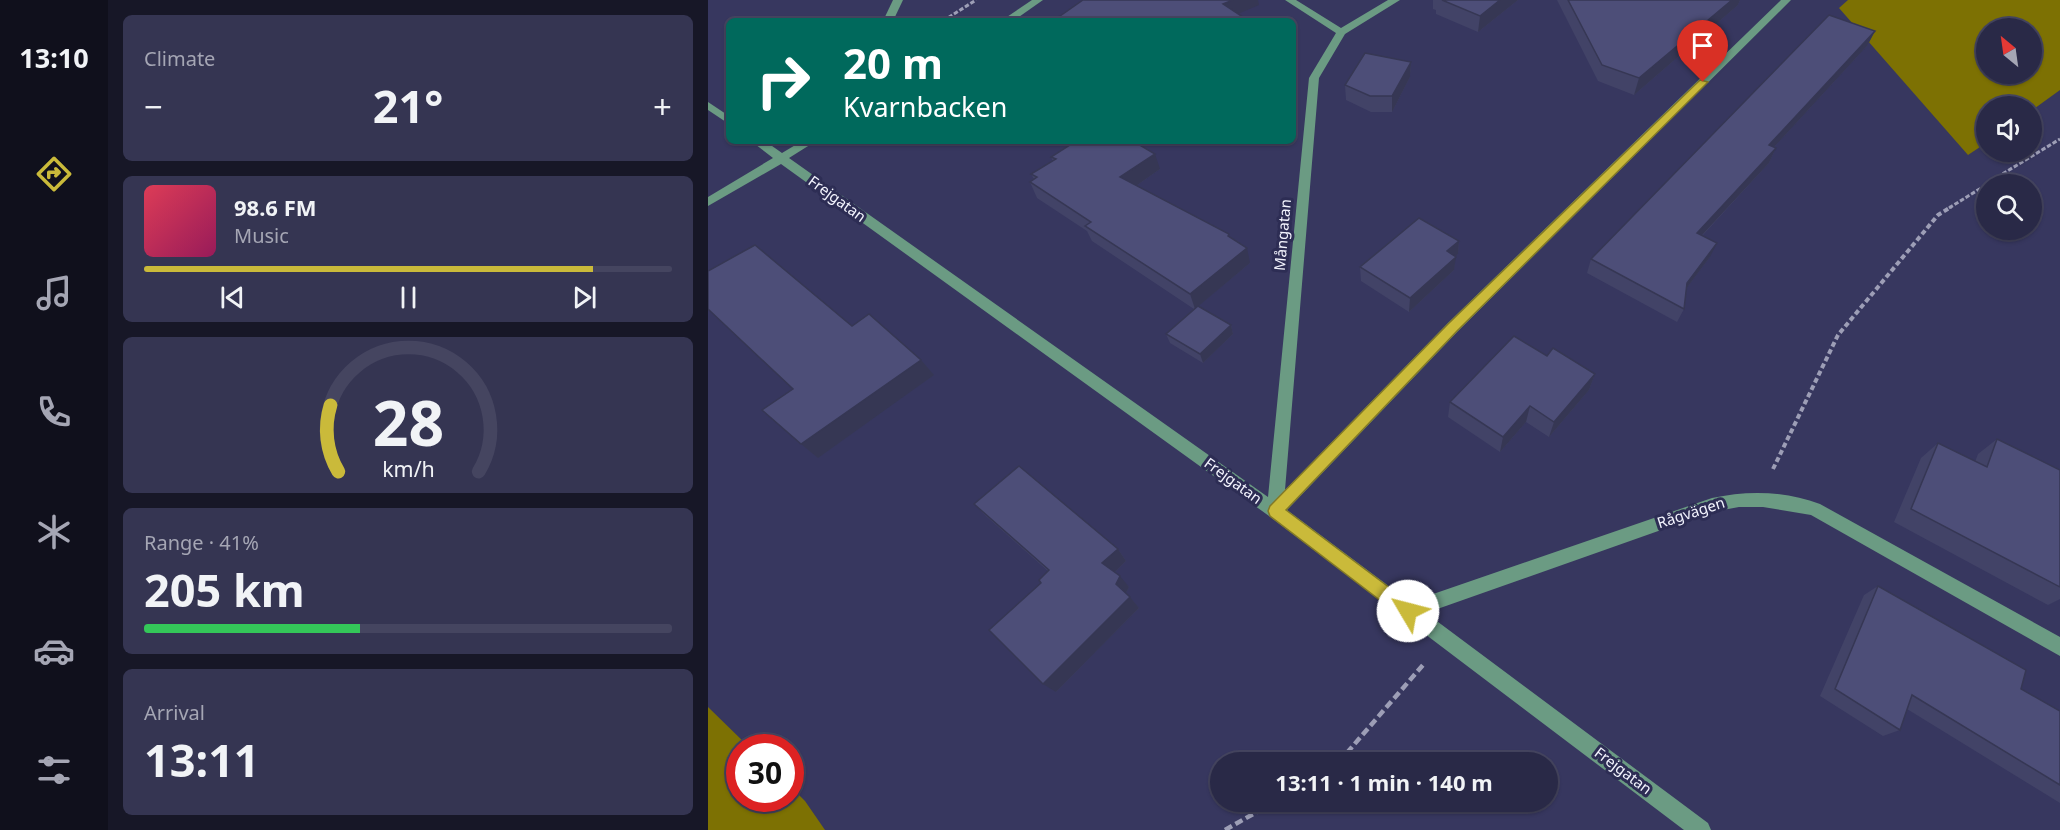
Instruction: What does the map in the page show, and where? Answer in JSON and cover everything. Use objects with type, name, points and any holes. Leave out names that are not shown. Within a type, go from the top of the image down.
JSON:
[{"type":"street","points":[[889,18],[898,0]]},
{"type":"street","points":[[1011,18],[1038,0]]},
{"type":"street","points":[[1290,0],[1341,32]]},
{"type":"street","name":"Mångatan","points":[[1275,511],[1314,78],[1341,32],[1395,0]]},
{"type":"street","points":[[1275,511],[1453,327],[1786,0]]},
{"type":"street","points":[[708,105],[726,118]]},
{"type":"street","name":"Frejgatan","points":[[761,144],[1275,511],[1701,830]]},
{"type":"street","points":[[708,201],[805,144]]},
{"type":"street","name":"Rågvägen","points":[[1408,611],[1712,505],[1740,498],[1778,500],[1814,509],[2060,647]]},
{"type":"path","points":[[949,18],[976,0]]},
{"type":"path","points":[[2004,174],[2060,139]]},
{"type":"path","points":[[1758,499],[1838,335],[1938,215],[1976,191]]},
{"type":"path","points":[[1349,752],[1446,638]]},
{"type":"path","points":[[1225,830],[1257,812]]},
{"type":"shaded area","points":[[1848,0],[2060,0],[2060,90],[2042,103],[2042,96],[1976,96],[1976,150],[1968,155],[1839,8]]},
{"type":"shaded area","points":[[708,707],[736,734],[726,734],[726,812],[804,812],[804,800],[825,830],[708,830]]},
{"type":"building","points":[[1083,0],[1233,0],[1223,4],[1244,18],[1057,18]]},
{"type":"building","points":[[1442,0],[1500,0],[1480,16]]},
{"type":"building","points":[[1568,0],[1732,0],[1639,78],[1602,65]]},
{"type":"building","points":[[1829,15],[1875,31],[1769,145],[1776,148],[1697,233],[1717,243],[1687,283],[1684,309],[1591,259]]},
{"type":"building","points":[[1365,53],[1411,62],[1392,96],[1370,96],[1345,85]]},
{"type":"building","points":[[1071,144],[1138,144],[1155,154],[1120,177],[1229,234],[1228,236],[1247,248],[1190,294],[1085,226],[1091,222],[1030,182],[1037,177],[1031,174],[1056,159],[1051,157]]},
{"type":"building","points":[[1419,218],[1459,241],[1447,251],[1456,257],[1410,298],[1360,267]]},
{"type":"building","points":[[755,245],[852,326],[869,314],[921,360],[801,444],[762,410],[793,389],[708,309],[708,271]]},
{"type":"building","points":[[1198,306],[1231,325],[1200,354],[1166,334]]},
{"type":"building","points":[[1514,336],[1547,356],[1553,348],[1595,374],[1554,422],[1530,406],[1503,437],[1450,402]]},
{"type":"building","points":[[1997,439],[2060,470],[2060,587],[1911,509],[1938,443],[1987,467]]},
{"type":"building","points":[[1019,466],[1118,549],[1102,563],[1120,576],[1116,584],[1130,597],[1043,684],[989,630],[1041,583],[1039,580],[1049,570],[974,504]]},
{"type":"building","points":[[1878,586],[2026,670],[2021,689],[2060,711],[2060,785],[1912,695],[1900,730],[1835,689]]},
{"type":"route","points":[[1408,611],[1275,511],[1453,327],[1703,82]]}]
